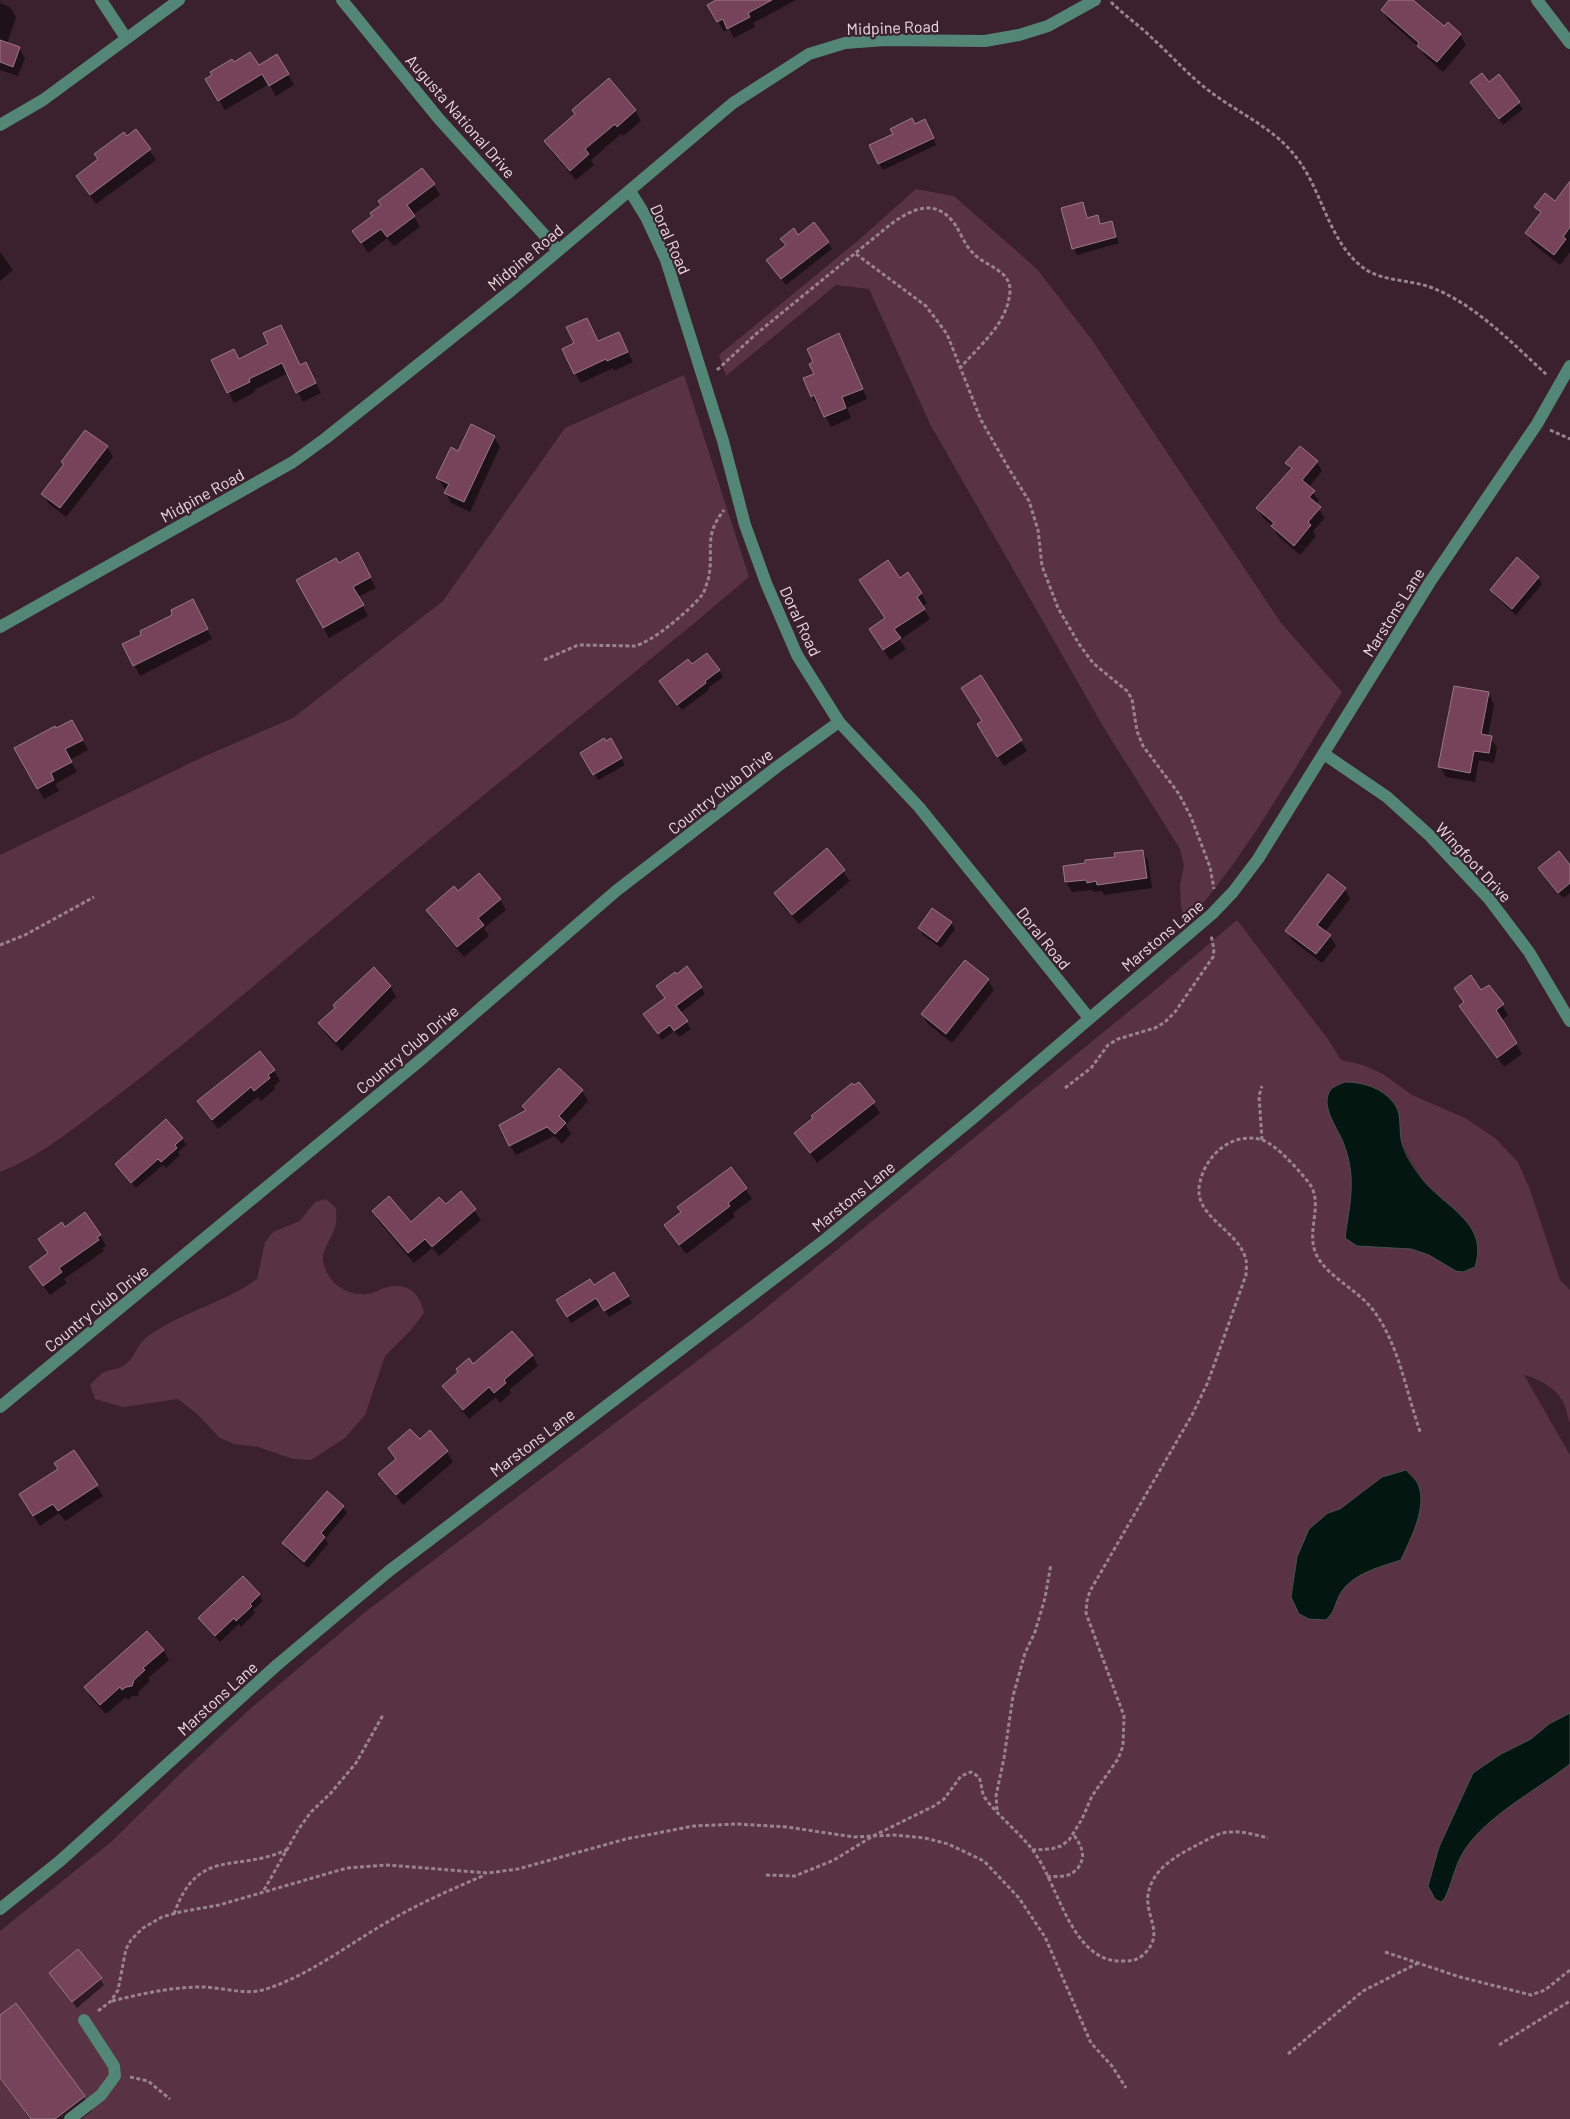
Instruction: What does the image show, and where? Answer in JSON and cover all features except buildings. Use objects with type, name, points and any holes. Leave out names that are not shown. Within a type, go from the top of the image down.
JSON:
[{"type":"street","points":[[101,0],[126,38]]},
{"type":"street","points":[[0,125],[43,100],[179,0]]},
{"type":"street","name":"Augusta National Drive","points":[[342,0],[439,119],[558,250]]},
{"type":"street","name":"Midpine Road","points":[[0,627],[293,462],[445,344],[630,191],[667,156],[733,103],[809,54],[845,43],[885,40],[985,42],[1019,35],[1048,26],[1096,0]]},
{"type":"street","points":[[1537,0],[1570,43]]},
{"type":"street","name":"Doral Road","points":[[630,191],[646,217],[666,260],[704,380],[745,525],[766,583],[797,656],[839,722],[919,807],[1089,1018]]},
{"type":"street","name":"Marstons Lane","points":[[0,1909],[60,1862],[278,1665],[389,1571],[826,1239],[973,1118],[1212,914],[1233,892],[1258,859],[1430,582],[1537,424],[1570,366]]},
{"type":"street","name":"Country Club Drive","points":[[0,1407],[423,1058],[616,891],[778,766],[839,722]]},
{"type":"street","name":"Wingfoot Drive","points":[[1324,754],[1387,797],[1429,835],[1489,899],[1529,952],[1570,1021]]},
{"type":"street","points":[[70,2119],[101,2095],[115,2076],[114,2066],[84,2020]]},
{"type":"path","points":[[1109,0],[1212,93],[1268,130],[1287,146],[1297,157],[1321,197],[1338,240],[1362,267],[1384,276],[1429,287],[1468,308],[1495,327],[1558,386]]},
{"type":"path","points":[[704,380],[819,282],[906,213],[926,207],[937,210],[946,216],[954,224],[971,252],[1007,278],[1010,294],[1003,318],[961,367]]},
{"type":"path","points":[[856,254],[926,306],[947,334],[981,420],[1029,501],[1038,530],[1042,566],[1058,608],[1079,644],[1094,663],[1128,692],[1132,699],[1137,731],[1143,746],[1179,794],[1201,839],[1214,881],[1212,957],[1176,1012],[1155,1028],[1126,1036],[1108,1045],[1091,1068],[1065,1088]]},
{"type":"path","points":[[544,660],[578,645],[634,646],[641,645],[658,635],[702,594],[708,578],[712,530],[716,521],[737,494]]},
{"type":"path","points":[[0,945],[25,935],[94,897]]},
{"type":"path","points":[[1262,1086],[1259,1105],[1262,1140]]},
{"type":"path","points":[[1032,1850],[1051,1849],[1061,1846],[1074,1834],[1092,1796],[1118,1759],[1123,1746],[1124,1716],[1086,1613],[1087,1601],[1090,1590],[1127,1524],[1154,1483],[1192,1415],[1208,1382],[1246,1275],[1247,1261],[1245,1256],[1234,1239],[1205,1210],[1199,1192],[1199,1184],[1207,1164],[1224,1145],[1249,1138],[1262,1140],[1276,1149],[1310,1186],[1315,1206],[1312,1244],[1316,1254],[1326,1269],[1360,1295],[1374,1311],[1391,1338],[1420,1434]]},
{"type":"path","points":[[997,1811],[996,1796],[1004,1758],[1013,1696],[1025,1653],[1035,1632],[1045,1598],[1051,1564]]},
{"type":"path","points":[[264,1891],[310,1812],[330,1794],[356,1762],[383,1715]]},
{"type":"path","points":[[766,1875],[785,1876],[805,1873],[834,1860],[873,1836],[934,1806],[944,1799],[966,1773],[974,1773],[979,1777],[985,1798],[1039,1859],[1076,1931],[1091,1950],[1104,1960],[1132,1961],[1152,1946],[1155,1934],[1148,1902],[1152,1882],[1178,1854],[1224,1833],[1241,1832],[1268,1838]]},
{"type":"path","points":[[84,2020],[111,2001],[118,1990],[126,1949],[131,1940],[143,1928],[162,1917],[219,1905],[347,1868],[375,1865],[488,1873],[518,1869],[626,1840],[694,1826],[787,1826],[854,1837],[894,1835],[925,1838],[948,1844],[984,1861],[1019,1898],[1041,1931],[1091,2043],[1112,2066],[1126,2088]]},
{"type":"path","points":[[1047,1877],[1068,1875],[1074,1872],[1080,1865],[1084,1856],[1082,1847],[1074,1834]]},
{"type":"path","points":[[174,1914],[179,1900],[202,1871],[214,1866],[263,1858],[289,1849]]},
{"type":"path","points":[[111,2001],[176,1988],[204,1987],[238,1991],[264,1990],[284,1982],[338,1952],[415,1906],[488,1873]]},
{"type":"path","points":[[1385,1952],[1509,1991],[1531,1995],[1545,1990],[1570,1970]]},
{"type":"path","points":[[1288,2054],[1363,1992],[1418,1963]]},
{"type":"path","points":[[1499,2045],[1570,2001]]},
{"type":"path","points":[[115,2076],[148,2081],[170,2099]]},
{"type":"shaded area","points":[[916,189],[954,196],[1037,269],[1092,340],[1281,623],[1342,692],[1250,840],[1230,869],[1186,923],[1181,906],[1180,885],[1184,865],[1180,849],[1104,728],[930,424],[869,289],[836,285],[726,376],[719,355],[861,238]]},
{"type":"shaded area","points":[[684,375],[749,577],[164,1059],[57,1141],[29,1158],[0,1172],[0,855],[205,756],[293,718],[443,601],[565,428]]},
{"type":"shaded area","points":[[1237,920],[1330,1042],[1341,1060],[1363,1065],[1383,1074],[1412,1095],[1465,1118],[1495,1138],[1518,1162],[1529,1187],[1560,1280],[1570,1290],[1570,1423],[1564,1404],[1557,1394],[1541,1382],[1524,1375],[1570,1455],[1570,2119],[0,2119],[0,1931],[111,1842],[249,1710],[364,1613],[750,1321],[1155,990]],"holes":[[[1354,1082],[1398,1112],[1401,1140],[1407,1154],[1425,1184],[1454,1209],[1475,1267],[1464,1272]]]},
{"type":"shaded area","points":[[1345,1082],[1359,1083],[1378,1090],[1389,1097],[1396,1106],[1399,1115],[1402,1144],[1411,1163],[1429,1187],[1470,1226],[1476,1238],[1478,1251],[1475,1267],[1463,1272],[1456,1271],[1429,1255],[1411,1249],[1357,1246],[1345,1238],[1351,1190],[1350,1167],[1343,1142],[1329,1113],[1327,1101],[1331,1090]]},
{"type":"shaded area","points":[[326,1199],[336,1208],[336,1224],[323,1256],[325,1268],[332,1281],[344,1290],[359,1294],[370,1294],[381,1289],[397,1286],[409,1289],[418,1298],[424,1313],[410,1331],[385,1356],[365,1415],[345,1438],[311,1460],[293,1459],[258,1447],[234,1444],[220,1438],[197,1414],[178,1399],[123,1407],[95,1399],[90,1385],[101,1374],[126,1364],[147,1337],[173,1321],[244,1288],[257,1279],[265,1242],[273,1232],[300,1221],[315,1202]]},
{"type":"shaded area","points":[[1406,1470],[1418,1484],[1421,1493],[1421,1503],[1417,1523],[1401,1560],[1366,1572],[1350,1582],[1344,1588],[1333,1611],[1326,1620],[1309,1619],[1299,1614],[1291,1597],[1297,1557],[1309,1529],[1328,1513],[1340,1509],[1382,1477]]},
{"type":"shaded area","points":[[1570,1713],[1570,1764],[1485,1826],[1461,1856],[1445,1898],[1441,1902],[1435,1899],[1428,1886],[1439,1847],[1473,1773],[1501,1754],[1531,1739],[1549,1724]]}]
